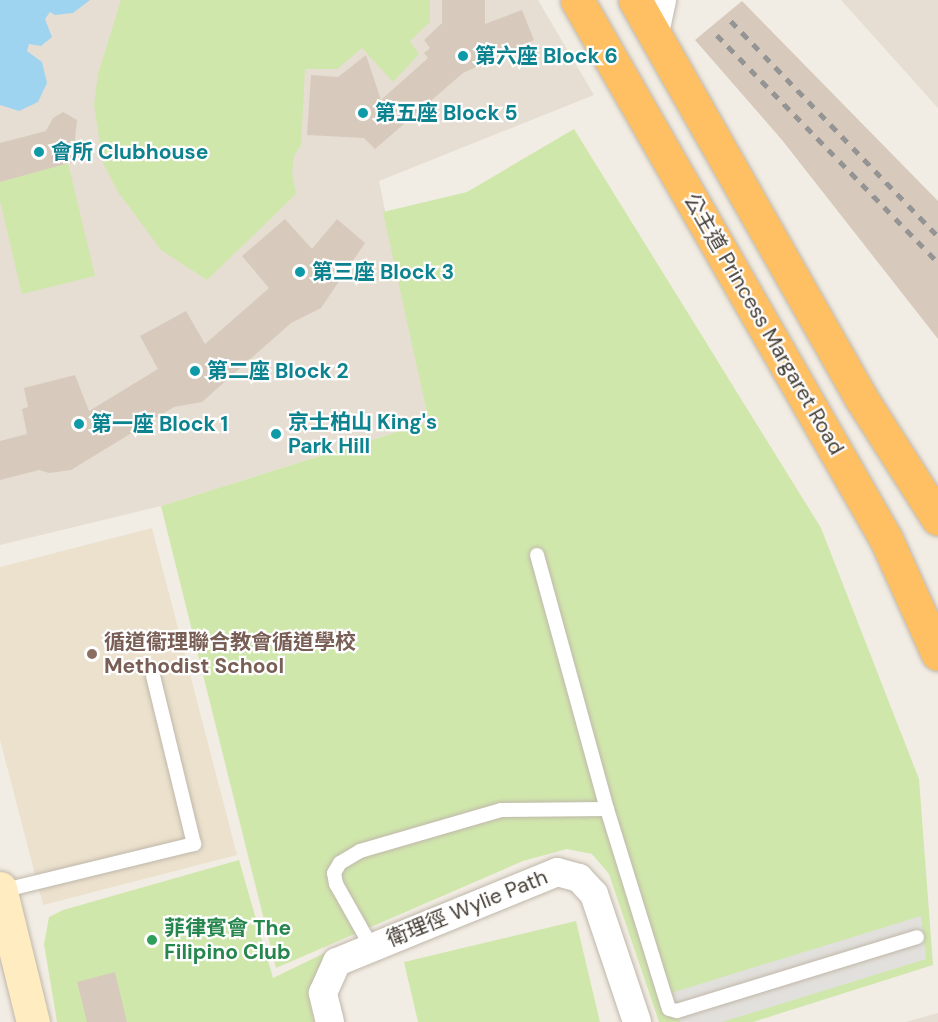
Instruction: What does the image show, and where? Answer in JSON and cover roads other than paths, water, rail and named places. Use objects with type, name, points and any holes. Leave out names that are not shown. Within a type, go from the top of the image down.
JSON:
[{"type":"highway","name":"公主道 Princess Margaret Road","points":[[577,0],[886,539],[938,654]]},
{"type":"highway","points":[[635,0],[861,398],[938,519]]},
{"type":"street","points":[[655,33],[662,0]]},
{"type":"street","name":"衛理徑 Wylie Path","points":[[330,1022],[323,993],[337,962],[544,876],[567,873],[586,882],[594,894],[638,1022]]},
{"type":"street","points":[[0,890],[33,1022]]},
{"type":"lane","points":[[537,555],[607,809],[669,1009],[677,1011],[917,937]]},
{"type":"lane","points":[[0,890],[194,844],[153,675]]},
{"type":"lane","points":[[371,946],[336,884],[334,873],[349,856],[501,810],[607,809]]},
{"type":"water","points":[[0,0],[90,0],[73,13],[55,15],[50,12],[45,19],[52,37],[41,46],[29,44],[27,51],[42,62],[47,83],[38,102],[19,111],[0,105]]},
{"type":"railway","points":[[731,21],[938,236]]},
{"type":"railway","points":[[717,35],[938,262]]},
{"type":"place","name":"第六座 Block 6","points":[[463,56]]},
{"type":"place","name":"第五座 Block 5","points":[[363,113]]},
{"type":"place","name":"會所 Clubhouse","points":[[39,152]]},
{"type":"place","name":"第三座 Block 3","points":[[300,272]]},
{"type":"place","name":"第二座 Block 2","points":[[195,371]]},
{"type":"place","name":"第一座 Block 1","points":[[79,424]]},
{"type":"place","name":"京士柏山 King's Park Hill","points":[[276,434]]},
{"type":"place","name":"循道衞理聯合教會循道學校 Methodist School","points":[[92,654]]},
{"type":"place","name":"菲律賓會 The Filipino Club","points":[[152,940]]}]
